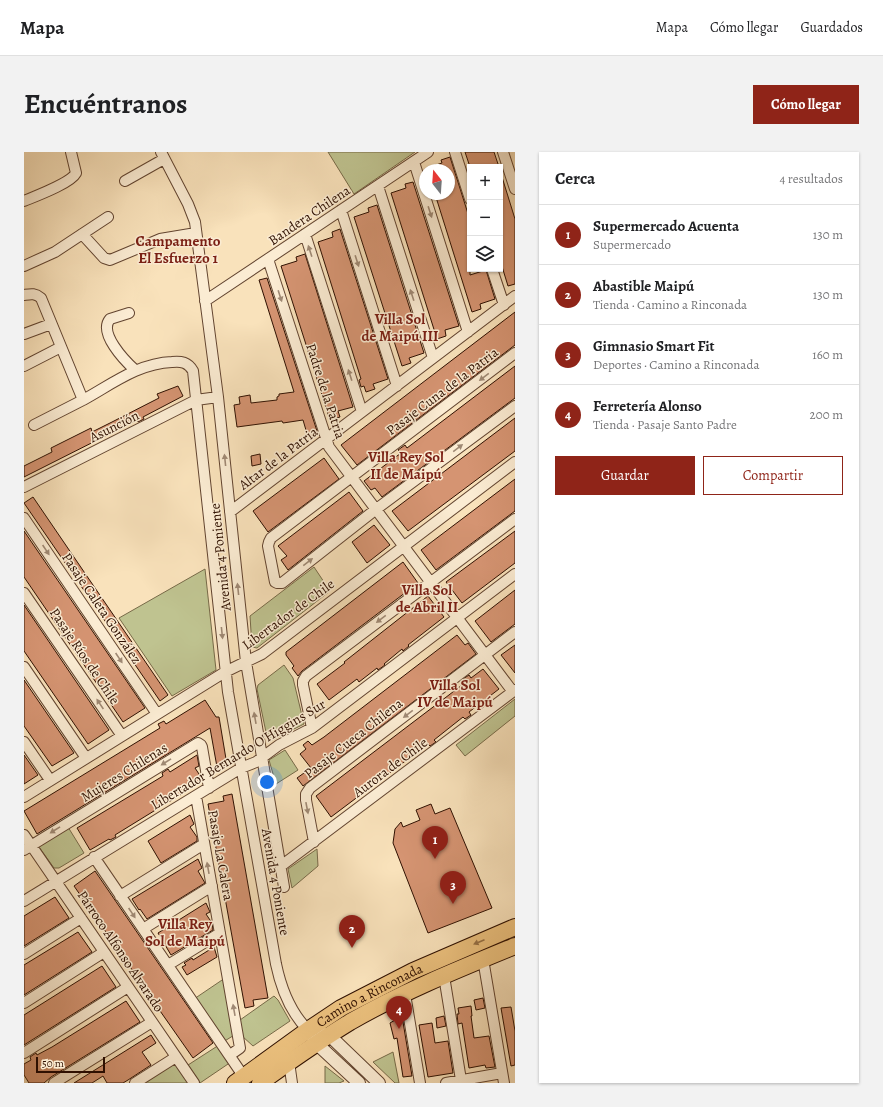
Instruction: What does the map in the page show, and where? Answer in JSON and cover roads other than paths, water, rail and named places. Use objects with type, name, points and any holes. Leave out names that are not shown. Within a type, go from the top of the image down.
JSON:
[{"type":"main road","name":"Camino a Rinconada","points":[[260,1083],[289,1062],[318,1036],[341,1008],[425,966],[515,927]]},
{"type":"main road","name":"Camino a Rinconada","points":[[240,1080],[318,1036],[444,976],[515,946]]},
{"type":"street","points":[[24,201],[52,189],[72,178],[76,173],[72,152]]},
{"type":"street","name":"Bandera Chilena","points":[[205,301],[428,152]]},
{"type":"street","points":[[455,152],[467,190]]},
{"type":"street","points":[[503,152],[515,189]]},
{"type":"street","points":[[125,181],[163,156]]},
{"type":"street","name":"Avenida 4 Poniente","points":[[163,156],[188,204],[195,222],[218,397],[246,662],[284,887]]},
{"type":"street","points":[[414,162],[468,332]]},
{"type":"street","points":[[378,186],[433,358]]},
{"type":"street","points":[[341,210],[397,386]]},
{"type":"street","points":[[24,266],[55,252],[108,217]]},
{"type":"street","points":[[82,234],[104,258],[110,260],[160,239],[196,233]]},
{"type":"street","points":[[305,234],[362,412]]},
{"type":"street","name":"Padre de la Patria","points":[[268,259],[326,440],[331,451],[430,583],[514,691]]},
{"type":"street","points":[[493,272],[504,305]]},
{"type":"street","points":[[24,295],[34,294],[41,298],[83,400]]},
{"type":"street","name":"Altar de la Patria","points":[[230,512],[515,296]]},
{"type":"street","points":[[34,425],[83,400],[135,370],[121,356],[114,346],[107,325],[110,319],[129,313]]},
{"type":"street","points":[[24,334],[51,324]]},
{"type":"street","points":[[24,366],[61,347]]},
{"type":"street","name":"Pasaje Cuna de la Patria","points":[[375,510],[282,583],[277,584],[273,580],[268,546],[270,540],[350,477],[515,353]]},
{"type":"street","name":"Avenida 4 Poniente","points":[[135,370],[158,362],[180,361],[189,366],[194,374],[225,672],[278,977],[285,995],[300,1022],[318,1036],[354,1058],[379,1083]]},
{"type":"street","name":"Asunción","points":[[24,487],[196,400],[218,397]]},
{"type":"street","points":[[375,510],[515,406]]},
{"type":"street","name":"Libertador de Chile","points":[[24,797],[225,672],[262,654],[515,462]]},
{"type":"street","name":"Pasaje Caleta González","points":[[24,518],[157,714]]},
{"type":"street","points":[[312,728],[303,685],[303,680],[306,676],[515,518]]},
{"type":"street","name":"Libertador Bernardo O'Higgins Sur","points":[[24,900],[241,768],[262,758],[278,745],[312,728],[515,574]]},
{"type":"street","name":"Pasaje Ríos de Chile","points":[[24,593],[122,736]]},
{"type":"street","name":"Pasaje Cueca Chilena","points":[[314,842],[306,800],[306,794],[310,788],[515,632]]},
{"type":"street","points":[[24,668],[86,758]]},
{"type":"street","name":"Aurora de Chile","points":[[281,866],[514,691]]},
{"type":"street","points":[[24,742],[50,780]]},
{"type":"street","name":"Mujeres Chilenas","points":[[28,848],[198,743],[202,747],[209,788]]},
{"type":"street","name":"Pasaje La Calera","points":[[196,796],[240,1048],[230,1055]]},
{"type":"street","name":"Párroco Alfonso Alvarado","points":[[24,835],[28,848],[56,881],[194,1083]]},
{"type":"street","points":[[120,896],[204,844]]},
{"type":"street","points":[[94,857],[230,1055],[240,1080]]},
{"type":"street","points":[[143,929],[212,886]]},
{"type":"street","points":[[24,954],[81,918]]},
{"type":"street","points":[[168,965],[220,933]]},
{"type":"street","points":[[24,1003],[104,952]]},
{"type":"street","points":[[446,1083],[461,1080],[503,1078],[484,959]]},
{"type":"street","points":[[444,976],[461,1080]]},
{"type":"street","points":[[24,1053],[128,987]]},
{"type":"street","points":[[405,994],[420,1083]]},
{"type":"street","points":[[54,1083],[152,1022]]},
{"type":"street","name":"Avenida 4 Poniente","points":[[318,1036],[356,1082]]},
{"type":"street","points":[[135,1083],[176,1057]]},
{"type":"street","points":[[354,1058],[356,1082]]},
{"type":"street","points":[[289,1062],[292,1083]]},
{"type":"place","name":"Supermercado Acuenta","points":[[435,859]]},
{"type":"place","name":"Gimnasio Smart Fit","points":[[453,904]]},
{"type":"place","name":"Abastible Maipú","points":[[352,948]]},
{"type":"place","name":"Ferretería Alonso","points":[[399,1029]]},
{"type":"district","name":"Campamento El Esfuerzo 1","points":[[178,250]]},
{"type":"district","name":"Villa Sol de Maipú III","points":[[400,328]]},
{"type":"district","name":"Villa Rey Sol II de Maipú","points":[[406,466]]},
{"type":"district","name":"Villa Sol de Abril II","points":[[427,598]]},
{"type":"district","name":"Villa Sol IV de Maipú","points":[[455,694]]},
{"type":"district","name":"Villa Rey Sol de Maipú","points":[[185,932]]}]
